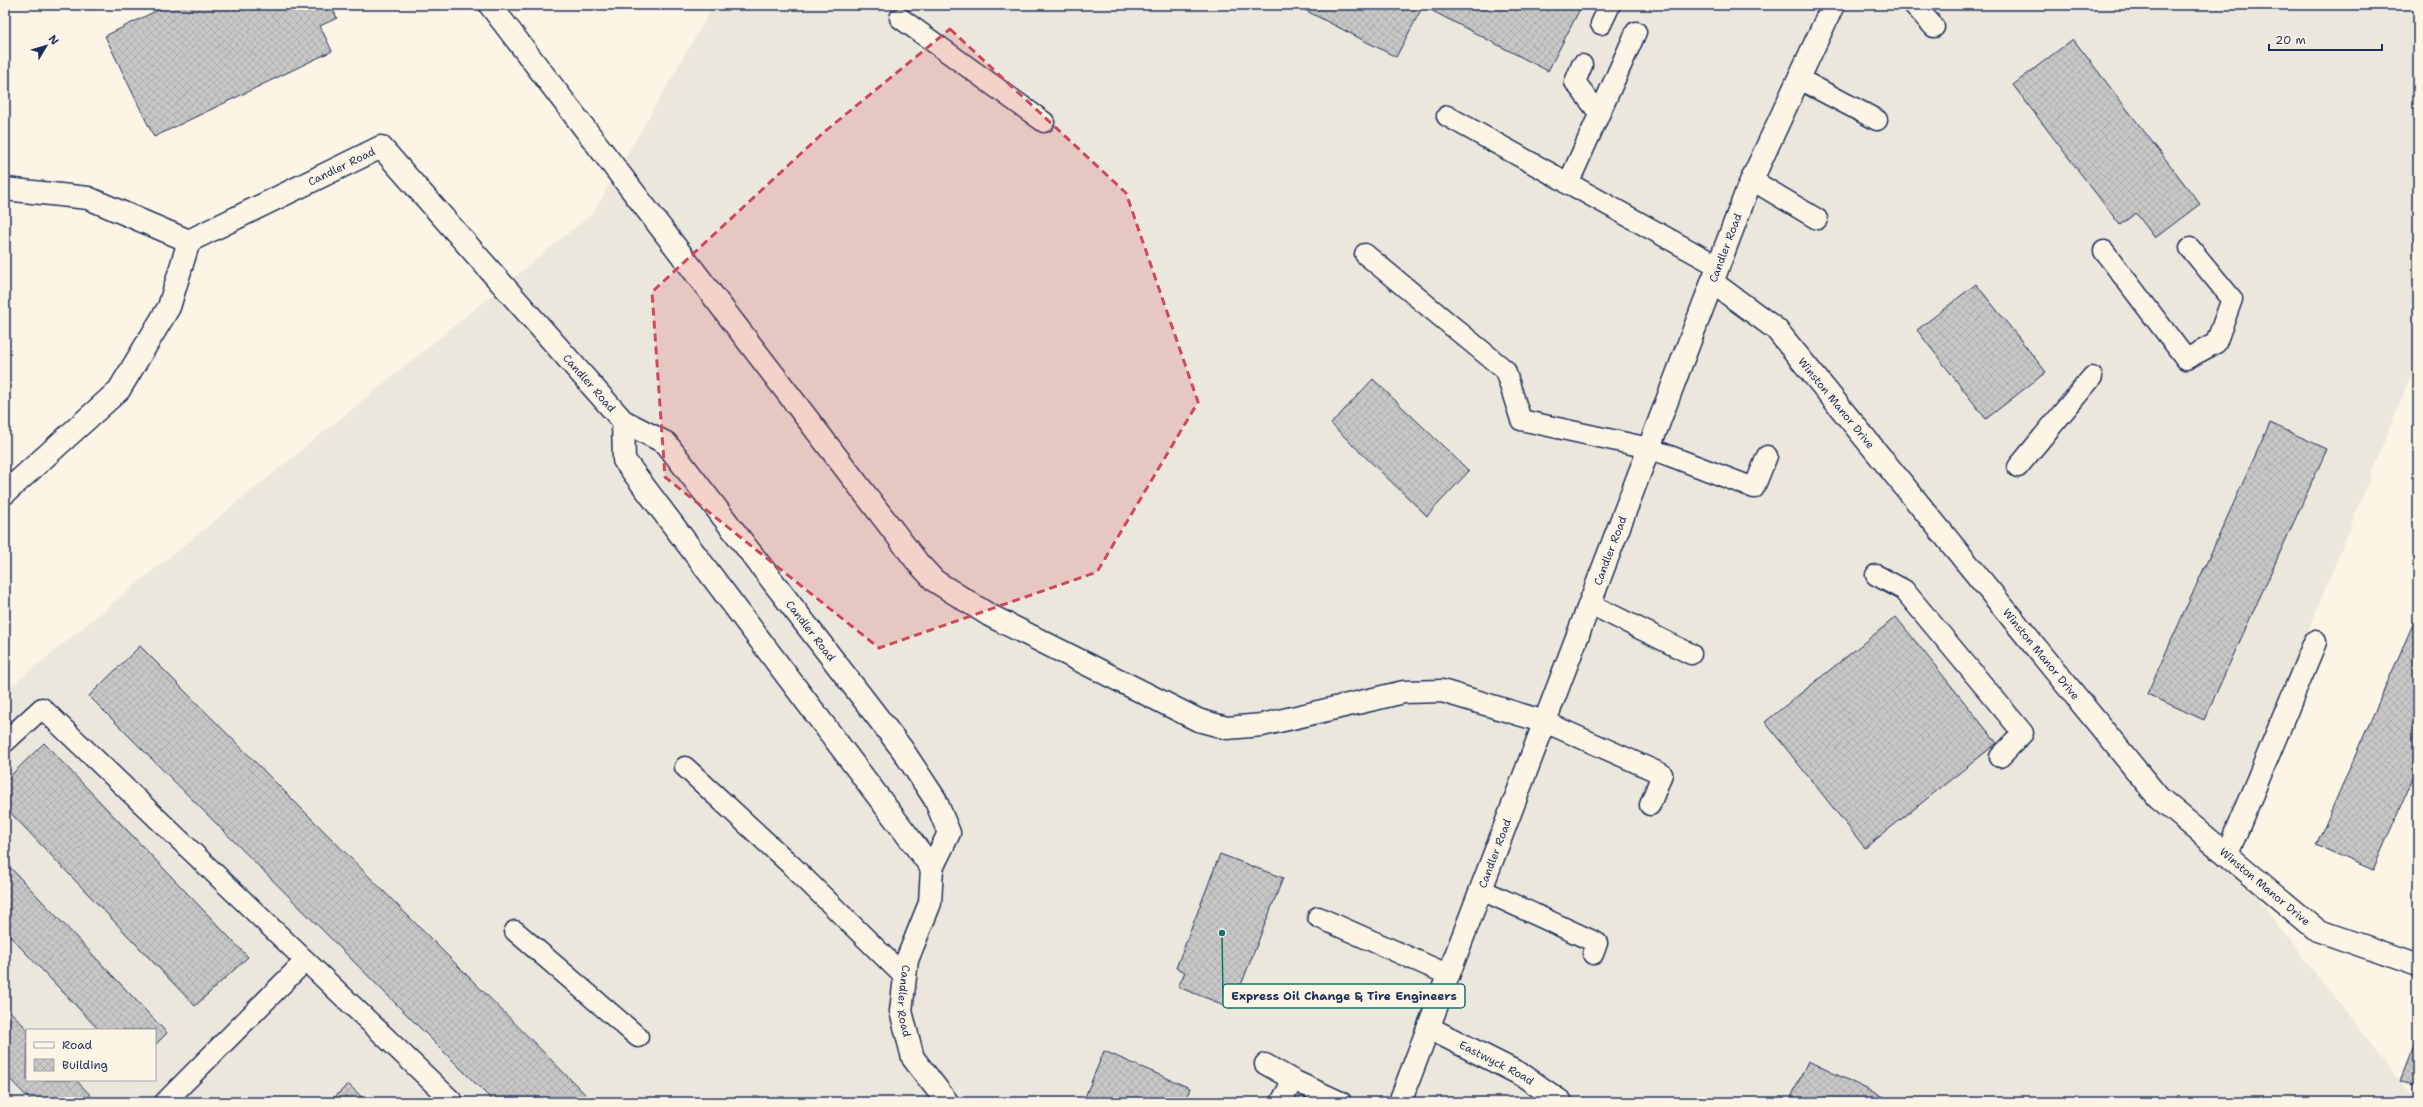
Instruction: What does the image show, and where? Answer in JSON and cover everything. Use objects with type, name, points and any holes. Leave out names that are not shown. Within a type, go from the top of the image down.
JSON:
[{"type":"street","points":[[490,5],[914,557],[935,580],[988,615],[1198,720],[1227,728],[1262,725],[1404,692],[1442,691],[1545,722]]},
{"type":"street","name":"Candler Road","points":[[1400,1102],[1752,180],[1833,5]]},
{"type":"street","name":"Candler Road","points":[[189,241],[381,147],[623,421],[666,443],[902,749],[936,799],[949,833],[932,868],[930,903],[907,960],[901,1012],[913,1058],[947,1102]]},
{"type":"street","points":[[5,189],[88,198],[189,241],[169,307],[119,390],[5,493]]},
{"type":"street","name":"Winston Manor Drive","points":[[1715,274],[1776,328],[2158,797],[2317,930],[2418,965]]},
{"type":"street","name":"Candler Road","points":[[623,421],[624,460],[932,868]]},
{"type":"street","points":[[2227,854],[2315,642]]},
{"type":"street","name":"Eastwyck Road","points":[[1429,1028],[1524,1076],[1561,1102]]},
{"type":"lane","points":[[1601,24],[1610,5]]},
{"type":"lane","points":[[1914,5],[1934,27]]},
{"type":"lane","points":[[900,18],[1044,122]]},
{"type":"lane","points":[[1568,184],[1636,32]]},
{"type":"lane","points":[[1582,65],[1574,82],[1599,113]]},
{"type":"lane","points":[[1799,79],[1877,120]]},
{"type":"lane","points":[[1447,116],[1568,184],[1715,274]]},
{"type":"lane","points":[[1752,180],[1817,219]]},
{"type":"lane","points":[[2104,251],[2186,358],[2216,343],[2232,299],[2190,248]]},
{"type":"lane","points":[[1365,254],[1505,370],[1521,420],[1649,448],[1754,488],[1767,456]]},
{"type":"lane","points":[[2018,466],[2092,377]]},
{"type":"lane","points":[[1876,575],[1904,590],[2023,734],[2000,757]]},
{"type":"lane","points":[[1590,604],[1691,654]]},
{"type":"lane","points":[[5,742],[42,708],[453,1102]]},
{"type":"lane","points":[[1545,722],[1662,774],[1650,806]]},
{"type":"lane","points":[[685,767],[791,865],[905,977]]},
{"type":"lane","points":[[1482,890],[1597,942],[1593,954]]},
{"type":"lane","points":[[1318,917],[1449,975]]},
{"type":"lane","points":[[515,931],[638,1036]]},
{"type":"lane","points":[[165,1102],[305,961]]},
{"type":"lane","points":[[1265,1064],[1293,1080],[1341,1102]]},
{"type":"lane","points":[[1281,1102],[1293,1080]]},
{"type":"highlighted area","points":[[950,29],[1126,193],[1198,402],[1097,572],[879,648],[665,477],[652,292],[823,133]]},
{"type":"shaded area","points":[[714,5],[2418,5],[2418,358],[2220,850],[2416,1102],[5,1102],[5,691],[593,213]]},
{"type":"building","points":[[168,5],[331,5],[337,18],[320,26],[332,51],[154,137],[105,36]]},
{"type":"building","points":[[1295,5],[1582,5],[1548,71],[1423,6],[1396,57]]},
{"type":"building","points":[[2073,39],[2200,204],[2155,238],[2136,213],[2120,225],[2013,85]]},
{"type":"building","points":[[1976,284],[2046,372],[1986,419],[1917,330]]},
{"type":"building","points":[[1373,379],[1469,471],[1427,516],[1331,424]]},
{"type":"building","points":[[2270,423],[2327,449],[2204,720],[2147,694]]},
{"type":"building","points":[[2417,615],[2418,767],[2373,870],[2316,845]]},
{"type":"building","points":[[1896,617],[1997,743],[1865,848],[1765,722]]},
{"type":"building","points":[[140,646],[593,1102],[494,1102],[89,696]]},
{"type":"building","points":[[44,743],[248,957],[195,1006],[5,807],[5,781]]},
{"type":"building","points":[[1220,854],[1283,878],[1232,1008],[1178,987],[1185,972],[1176,968]]},
{"type":"building","points":[[5,862],[167,1033],[156,1044],[156,1029],[98,1029],[5,931]]},
{"type":"building","points":[[5,1006],[27,1029],[26,1081],[77,1081],[97,1102],[32,1102],[5,1074]]},
{"type":"building","points":[[2418,1035],[2418,1088],[2400,1081]]},
{"type":"building","points":[[1104,1051],[1190,1088],[1185,1102],[1083,1102]]},
{"type":"building","points":[[1808,1061],[1894,1102],[1789,1102]]},
{"type":"building","points":[[348,1084],[367,1102],[330,1102]]},
{"type":"place","name":"Express Oil Change & Tire Engineers","points":[[1222,933]]}]
